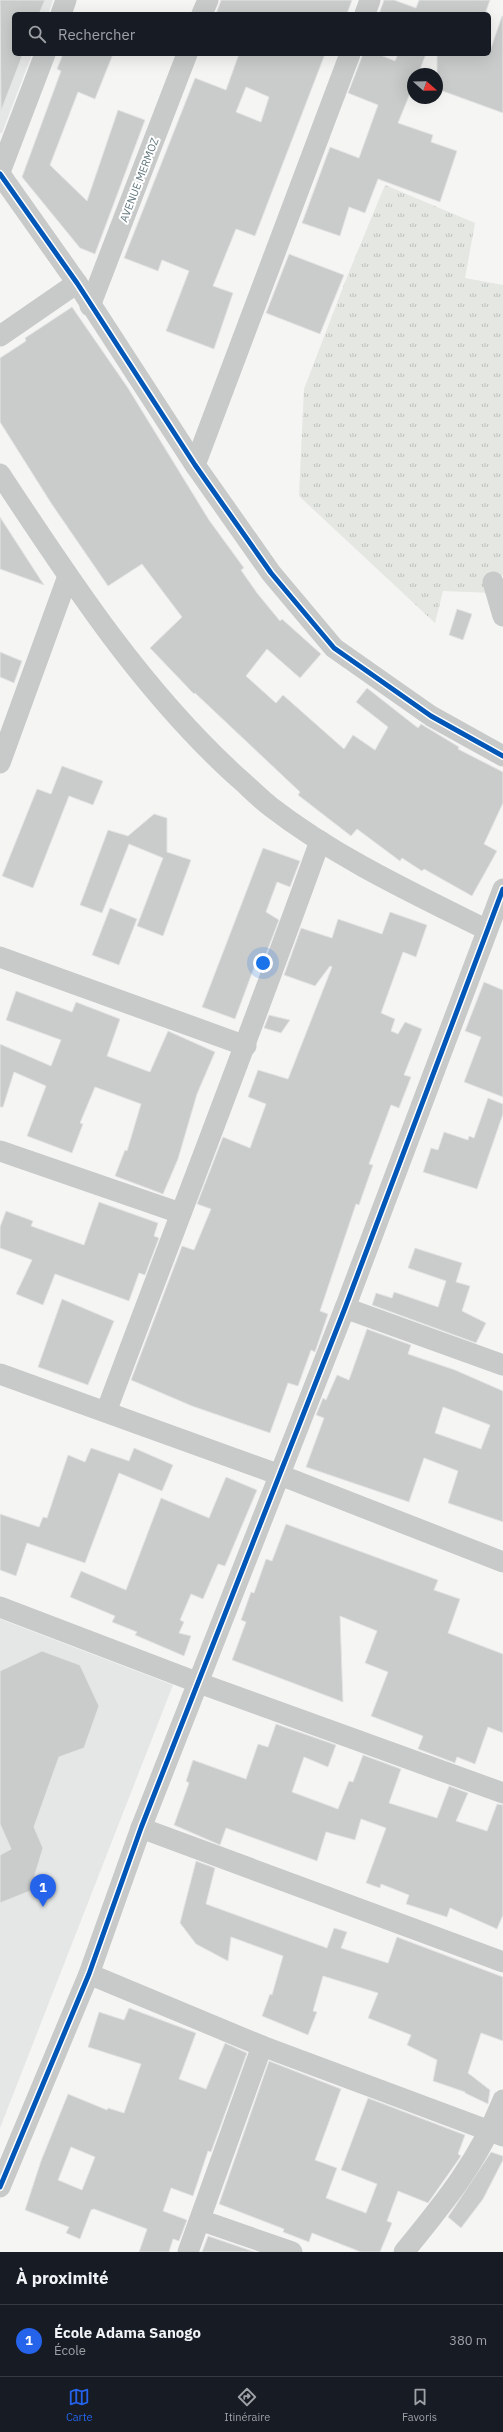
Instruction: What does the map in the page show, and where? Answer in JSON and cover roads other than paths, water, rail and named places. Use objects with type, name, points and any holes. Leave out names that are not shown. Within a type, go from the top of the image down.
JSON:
[{"type":"street","points":[[62,12],[66,0]]},
{"type":"street","points":[[203,12],[208,0]]},
{"type":"street","points":[[366,12],[370,0]]},
{"type":"street","points":[[45,56],[0,173],[77,283],[90,306],[195,465],[271,573],[334,648],[431,716],[503,756]]},
{"type":"street","name":"AVENUE MERMOZ","points":[[90,306],[186,56]]},
{"type":"street","points":[[195,465],[349,56]]},
{"type":"street","points":[[0,336],[77,283]]},
{"type":"street","points":[[0,474],[68,576],[140,673],[201,744],[270,806],[320,842],[393,883],[487,930]]},
{"type":"street","points":[[0,763],[68,576]]},
{"type":"street","points":[[493,582],[503,616]]},
{"type":"street","points":[[106,1412],[180,1213],[246,1046],[320,842]]},
{"type":"street","points":[[0,2187],[90,1974],[141,1828],[345,1308],[503,889]]},
{"type":"street","points":[[0,957],[246,1046]]},
{"type":"street","points":[[0,1151],[180,1213]]},
{"type":"street","points":[[345,1308],[503,1365]]},
{"type":"street","points":[[0,1374],[280,1475],[503,1562]]},
{"type":"street","points":[[0,1607],[198,1683],[503,1793]]},
{"type":"street","points":[[141,1828],[503,1962]]},
{"type":"street","points":[[90,1974],[262,2046],[497,2134]]},
{"type":"street","points":[[188,2252],[262,2046]]},
{"type":"street","points":[[404,2252],[460,2183],[497,2134],[503,2100]]},
{"type":"street","points":[[200,2220],[292,2252]]},
{"type":"place","name":"École Adama Sanogo","points":[[43,1907]]}]
